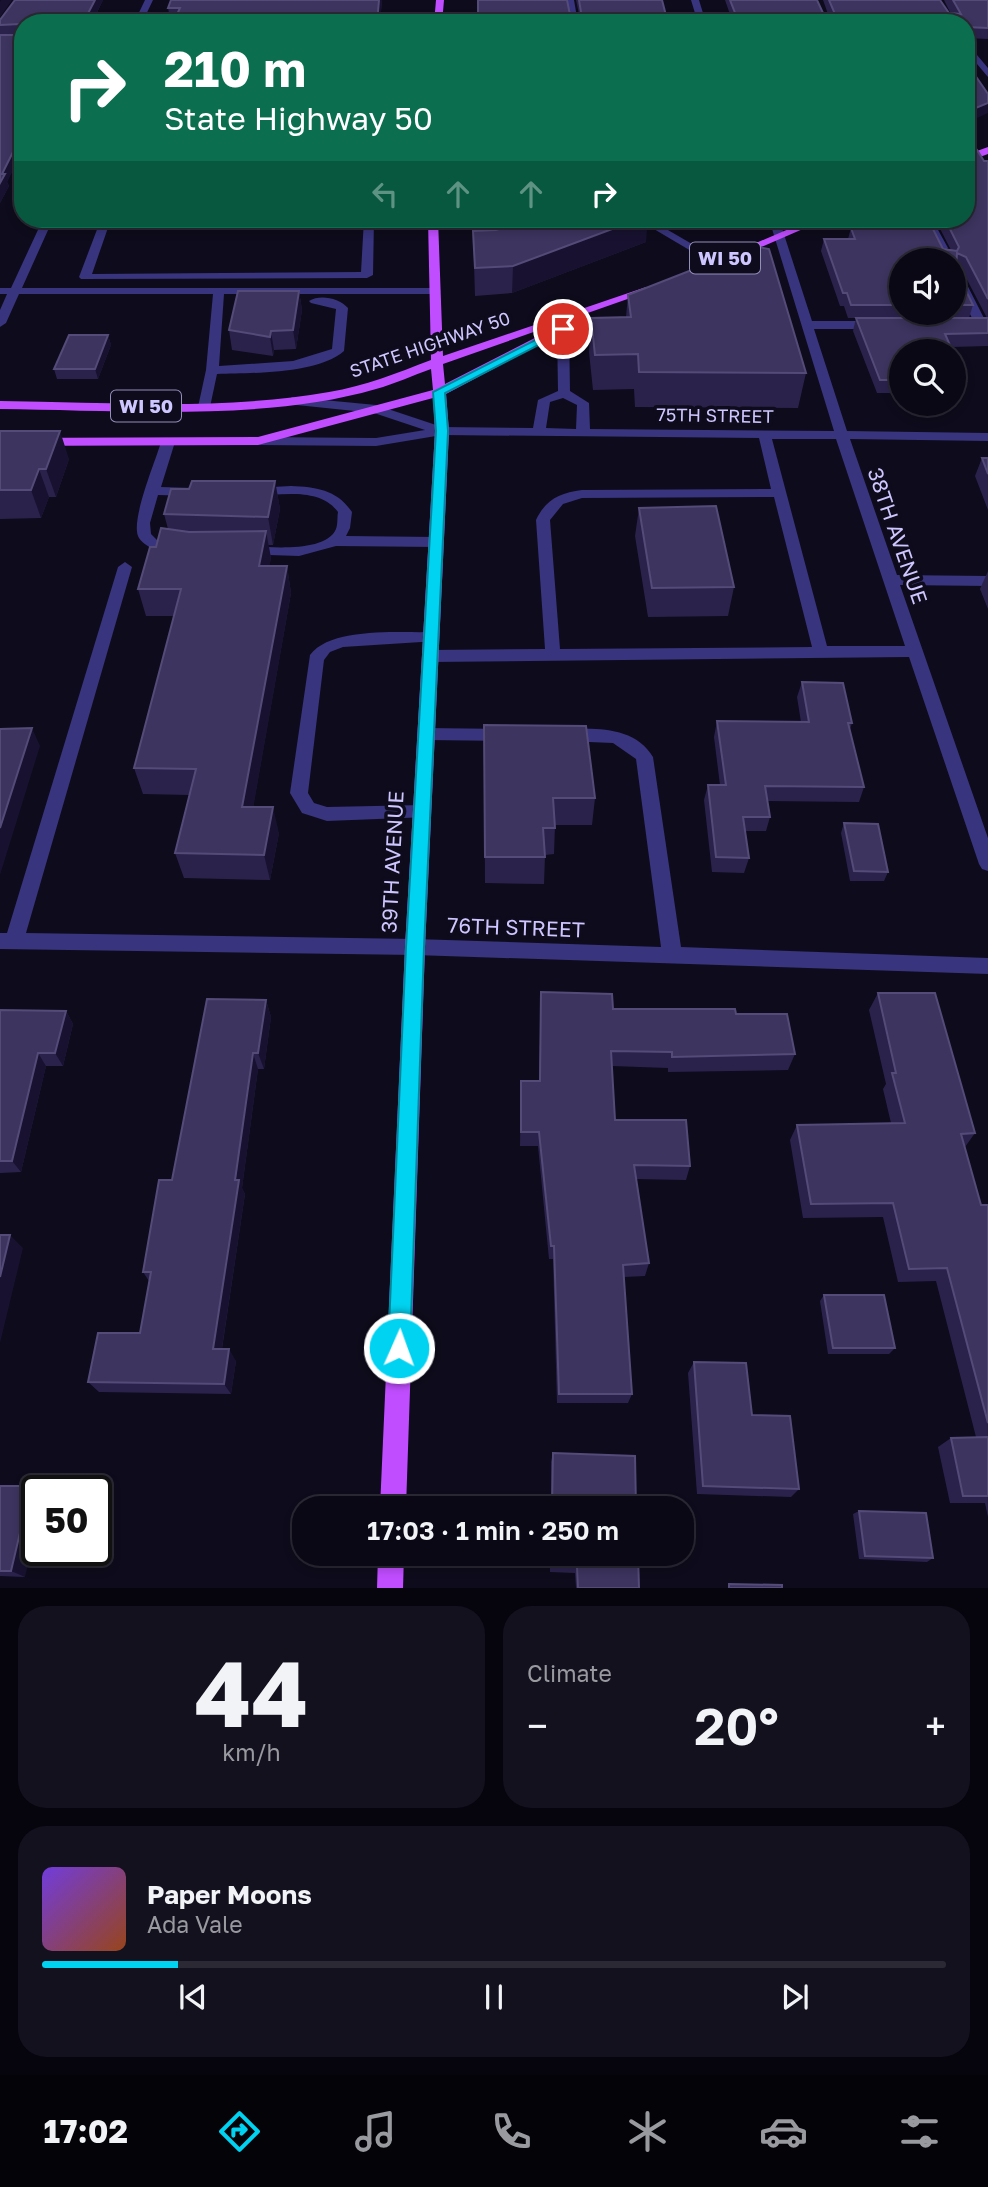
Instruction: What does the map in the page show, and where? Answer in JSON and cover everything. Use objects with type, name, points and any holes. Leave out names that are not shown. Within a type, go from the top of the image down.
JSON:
[{"type":"main road","name":"39TH AVENUE","points":[[393,1496],[415,947],[442,431],[436,363],[433,228]]},
{"type":"main road","name":"WI 50","points":[[704,267],[800,228]]},
{"type":"main road","name":"WI 50","points":[[629,297],[667,282]]},
{"type":"main road","name":"STATE HIGHWAY 50","points":[[0,442],[258,441],[439,392],[629,297]]},
{"type":"main road","name":"STATE HIGHWAY 50","points":[[0,405],[204,407],[292,401],[373,386],[483,345],[629,297]]},
{"type":"main road","points":[[390,1588],[391,1566]]},
{"type":"street","points":[[984,62],[988,74]]},
{"type":"street","points":[[0,323],[44,228]]},
{"type":"street","points":[[103,228],[85,277],[367,275],[369,228]]},
{"type":"street","points":[[505,228],[506,239],[518,243],[530,238]]},
{"type":"street","points":[[658,228],[717,262]]},
{"type":"street","name":"38TH AVENUE","points":[[776,228],[841,435],[988,864]]},
{"type":"street","points":[[932,228],[942,248]]},
{"type":"street","points":[[304,275],[312,291]]},
{"type":"street","points":[[109,291],[114,277]]},
{"type":"street","points":[[0,291],[109,291],[304,300],[435,292]]},
{"type":"street","points":[[220,296],[312,291],[337,297]]},
{"type":"street","points":[[204,407],[212,370],[220,296]]},
{"type":"street","points":[[966,296],[979,324]]},
{"type":"street","points":[[212,370],[276,366],[327,356],[338,351],[342,308],[337,297]]},
{"type":"street","points":[[808,325],[888,325]]},
{"type":"street","points":[[563,329],[564,393]]},
{"type":"street","points":[[539,432],[544,400],[564,393],[583,403],[583,432]]},
{"type":"street","name":"75TH STREET","points":[[292,401],[376,409],[442,431]]},
{"type":"street","name":"75TH STREET","points":[[258,441],[376,442],[442,431],[988,437]]},
{"type":"street","points":[[764,435],[821,652]]},
{"type":"street","points":[[168,442],[143,523],[144,535],[153,544],[167,550],[188,551]]},
{"type":"street","points":[[152,491],[205,492]]},
{"type":"street","points":[[244,492],[323,493],[334,496],[345,512],[343,531],[336,541]]},
{"type":"street","points":[[553,655],[542,520],[549,505],[564,496],[582,494],[778,493]]},
{"type":"street","points":[[239,551],[302,551],[336,541],[436,542]]},
{"type":"street","points":[[7,942],[125,567]]},
{"type":"street","points":[[890,580],[988,581]]},
{"type":"street","points":[[422,812],[327,814],[308,808],[299,793],[316,659],[324,648],[342,642],[553,655],[915,651]]},
{"type":"street","points":[[426,734],[522,735]]},
{"type":"street","points":[[548,735],[614,735],[634,746],[644,757],[672,955]]},
{"type":"street","name":"76TH STREET","points":[[7,942],[415,947],[988,966]]},
{"type":"building","points":[[15,0],[95,0],[88,14],[14,14],[14,24],[0,25],[0,20]]},
{"type":"building","points":[[171,0],[379,0],[378,14],[177,14],[180,8],[168,8]]},
{"type":"building","points":[[478,0],[567,0],[570,14],[478,14]]},
{"type":"building","points":[[579,0],[662,0],[666,14],[580,14]]},
{"type":"building","points":[[730,0],[817,0],[823,13],[835,14],[735,14]]},
{"type":"building","points":[[829,0],[940,0],[949,13],[961,14],[835,14]]},
{"type":"building","points":[[953,0],[988,0],[988,28],[975,27],[975,14],[961,14]]},
{"type":"building","points":[[0,35],[14,35],[14,150],[0,183]]},
{"type":"building","points":[[975,75],[988,94],[988,103],[975,108]]},
{"type":"building","points":[[977,150],[984,161],[988,161],[988,299],[966,257],[966,248],[958,248],[950,228],[975,228]]},
{"type":"building","points":[[615,228],[513,266],[475,268],[473,231]]},
{"type":"building","points":[[851,228],[932,228],[942,248],[889,248],[889,305],[851,305],[847,293],[843,293],[824,239],[855,239]]},
{"type":"building","points":[[753,246],[769,249],[806,373],[639,372],[638,354],[595,355],[591,318],[631,317],[628,295]]},
{"type":"building","points":[[238,291],[299,291],[293,330],[271,331],[270,337],[229,330]]},
{"type":"building","points":[[966,291],[973,305],[966,305]]},
{"type":"building","points":[[856,318],[889,318],[889,325],[966,325],[966,318],[988,318],[988,333],[945,334],[947,339],[889,339],[889,380],[880,380]]},
{"type":"building","points":[[69,335],[108,335],[95,369],[54,369]]},
{"type":"building","points":[[0,431],[60,431],[46,469],[39,469],[31,490],[0,490]]},
{"type":"building","points":[[982,458],[988,458],[988,474]]},
{"type":"building","points":[[192,481],[275,481],[268,517],[164,514],[171,489],[189,489]]},
{"type":"building","points":[[716,506],[734,587],[652,588],[639,508]]},
{"type":"building","points":[[161,528],[189,532],[266,531],[259,566],[287,566],[242,807],[273,807],[264,855],[175,853],[196,769],[134,768],[181,589],[138,589],[150,547],[156,547]]},
{"type":"building","points":[[802,682],[843,683],[852,723],[848,723],[864,787],[765,786],[770,817],[743,817],[749,858],[716,857],[708,785],[726,785],[717,721],[809,722]]},
{"type":"building","points":[[484,725],[586,726],[595,798],[553,798],[555,828],[543,828],[545,857],[485,857]]},
{"type":"building","points":[[32,728],[0,828],[0,729]]},
{"type":"building","points":[[844,823],[878,824],[888,872],[854,871]]},
{"type":"building","points":[[541,992],[612,994],[613,1009],[735,1009],[736,1014],[787,1014],[795,1054],[672,1057],[672,1052],[611,1051],[615,1120],[686,1120],[690,1166],[634,1165],[649,1263],[623,1265],[632,1394],[559,1394],[554,1246],[551,1246],[539,1132],[521,1132],[521,1081],[540,1081]]},
{"type":"building","points":[[878,993],[935,993],[975,1133],[961,1134],[981,1205],[988,1205],[988,1423],[947,1268],[909,1269],[893,1203],[811,1204],[797,1125],[905,1123],[892,1073],[896,1073]]},
{"type":"building","points":[[207,999],[266,1000],[258,1053],[253,1053],[235,1180],[239,1180],[213,1349],[229,1349],[224,1384],[88,1382],[98,1333],[140,1333],[151,1272],[143,1272],[159,1180],[172,1180]]},
{"type":"building","points":[[0,1010],[66,1011],[55,1053],[38,1053],[12,1161],[0,1161]]},
{"type":"building","points":[[0,1235],[10,1235],[0,1277]]},
{"type":"building","points":[[824,1295],[884,1295],[895,1348],[833,1348]]},
{"type":"building","points":[[694,1362],[746,1363],[752,1415],[790,1416],[799,1489],[703,1486]]},
{"type":"building","points":[[988,1437],[988,1496],[963,1496],[951,1438]]},
{"type":"building","points":[[553,1453],[635,1456],[636,1496],[552,1496]]},
{"type":"building","points":[[0,1486],[21,1486],[21,1528],[11,1571],[0,1571]]},
{"type":"building","points":[[859,1511],[926,1513],[933,1558],[865,1556]]},
{"type":"building","points":[[552,1566],[638,1566],[639,1588],[578,1588],[577,1567]]},
{"type":"building","points":[[729,1584],[782,1585],[782,1588],[729,1588]]},
{"type":"route","points":[[399,1348],[415,947],[442,431],[439,392],[563,329]]}]
